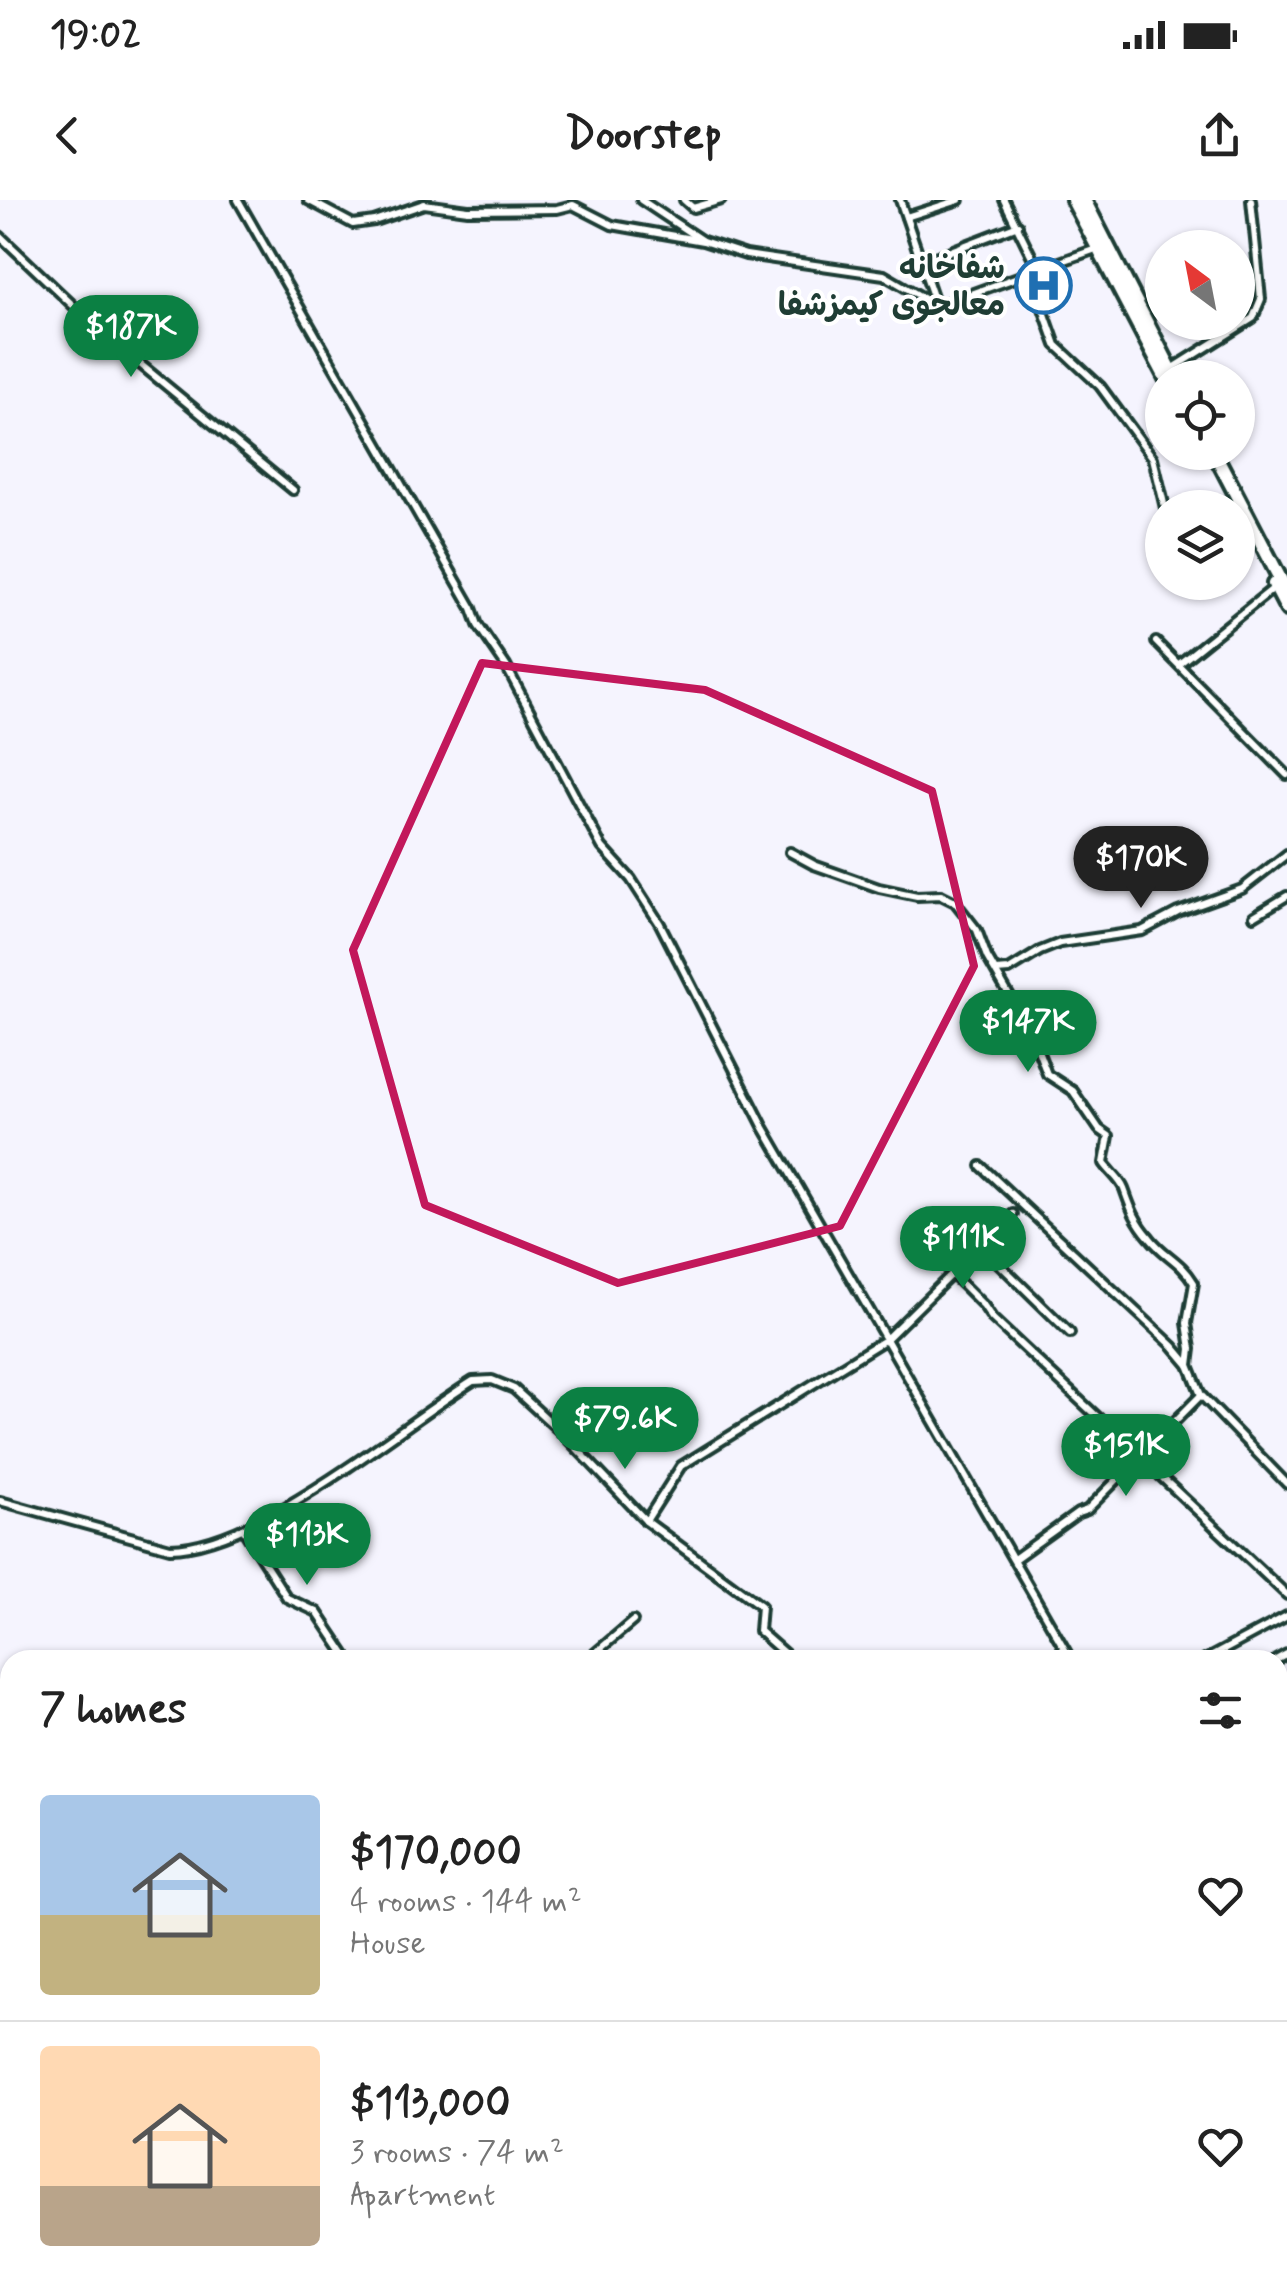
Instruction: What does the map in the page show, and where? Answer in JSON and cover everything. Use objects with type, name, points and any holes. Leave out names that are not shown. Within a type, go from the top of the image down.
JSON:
[{"type":"highway","points":[[1073,200],[1163,360]]},
{"type":"highway","points":[[1084,200],[1102,246]]},
{"type":"highway","points":[[1223,470],[1287,608]]},
{"type":"highway","points":[[1255,544],[1281,589]]},
{"type":"street","points":[[238,200],[472,608],[478,625],[506,666],[602,847],[631,879],[660,924],[763,1126],[1065,1650]]},
{"type":"street","points":[[308,200],[353,224],[374,222],[421,202],[468,210],[556,209],[573,205],[612,225],[702,241],[746,255],[884,275],[937,306]]},
{"type":"street","points":[[641,200],[702,241]]},
{"type":"street","points":[[684,200],[693,208],[721,200]]},
{"type":"street","points":[[900,200],[937,306]]},
{"type":"street","points":[[906,217],[960,200]]},
{"type":"street","points":[[1004,200],[1018,225],[1056,344],[1100,386],[1153,458],[1161,490]]},
{"type":"street","points":[[1193,360],[1253,318],[1260,299],[1252,200]]},
{"type":"street","points":[[922,262],[1018,225]]},
{"type":"street","points":[[0,236],[100,331],[293,490]]},
{"type":"street","points":[[937,306],[1102,246]]},
{"type":"street","points":[[1179,664],[1281,589]]},
{"type":"street","points":[[1156,642],[1287,775]]},
{"type":"street","points":[[790,852],[814,865],[879,888],[949,898],[964,911],[1033,1038],[1047,1074],[1073,1092],[1099,1129],[1109,1136],[1104,1163],[1124,1188],[1134,1218],[1153,1242],[1183,1265],[1194,1284],[1187,1323],[1191,1349],[1188,1365]]},
{"type":"street","points":[[996,971],[1009,970],[1060,943],[1142,931],[1178,912],[1242,889],[1287,854]]},
{"type":"street","points":[[1254,916],[1287,896]]},
{"type":"street","points":[[982,1166],[1173,1346],[1188,1365],[1201,1395],[1287,1484]]},
{"type":"street","points":[[646,1520],[681,1466],[886,1339],[1013,1214]]},
{"type":"street","points":[[981,1246],[1070,1333]]},
{"type":"street","points":[[953,1275],[992,1318],[1287,1595]]},
{"type":"street","points":[[0,1502],[170,1548],[192,1548],[243,1530],[294,1501],[473,1381],[492,1380],[514,1389],[646,1520],[762,1606],[760,1632],[781,1650]]},
{"type":"street","points":[[1014,1559],[1087,1510],[1201,1395]]},
{"type":"street","points":[[243,1530],[287,1598],[317,1612],[342,1650]]},
{"type":"street","points":[[1224,1650],[1287,1616]]},
{"type":"street","points":[[599,1650],[634,1620]]},
{"type":"highlighted area","points":[[482,663],[705,690],[932,791],[974,966],[840,1226],[618,1283],[425,1205],[353,950]]},
{"type":"place","name":"شفاخانه معالجوی کیمزشفا","points":[[1044,285]]}]
